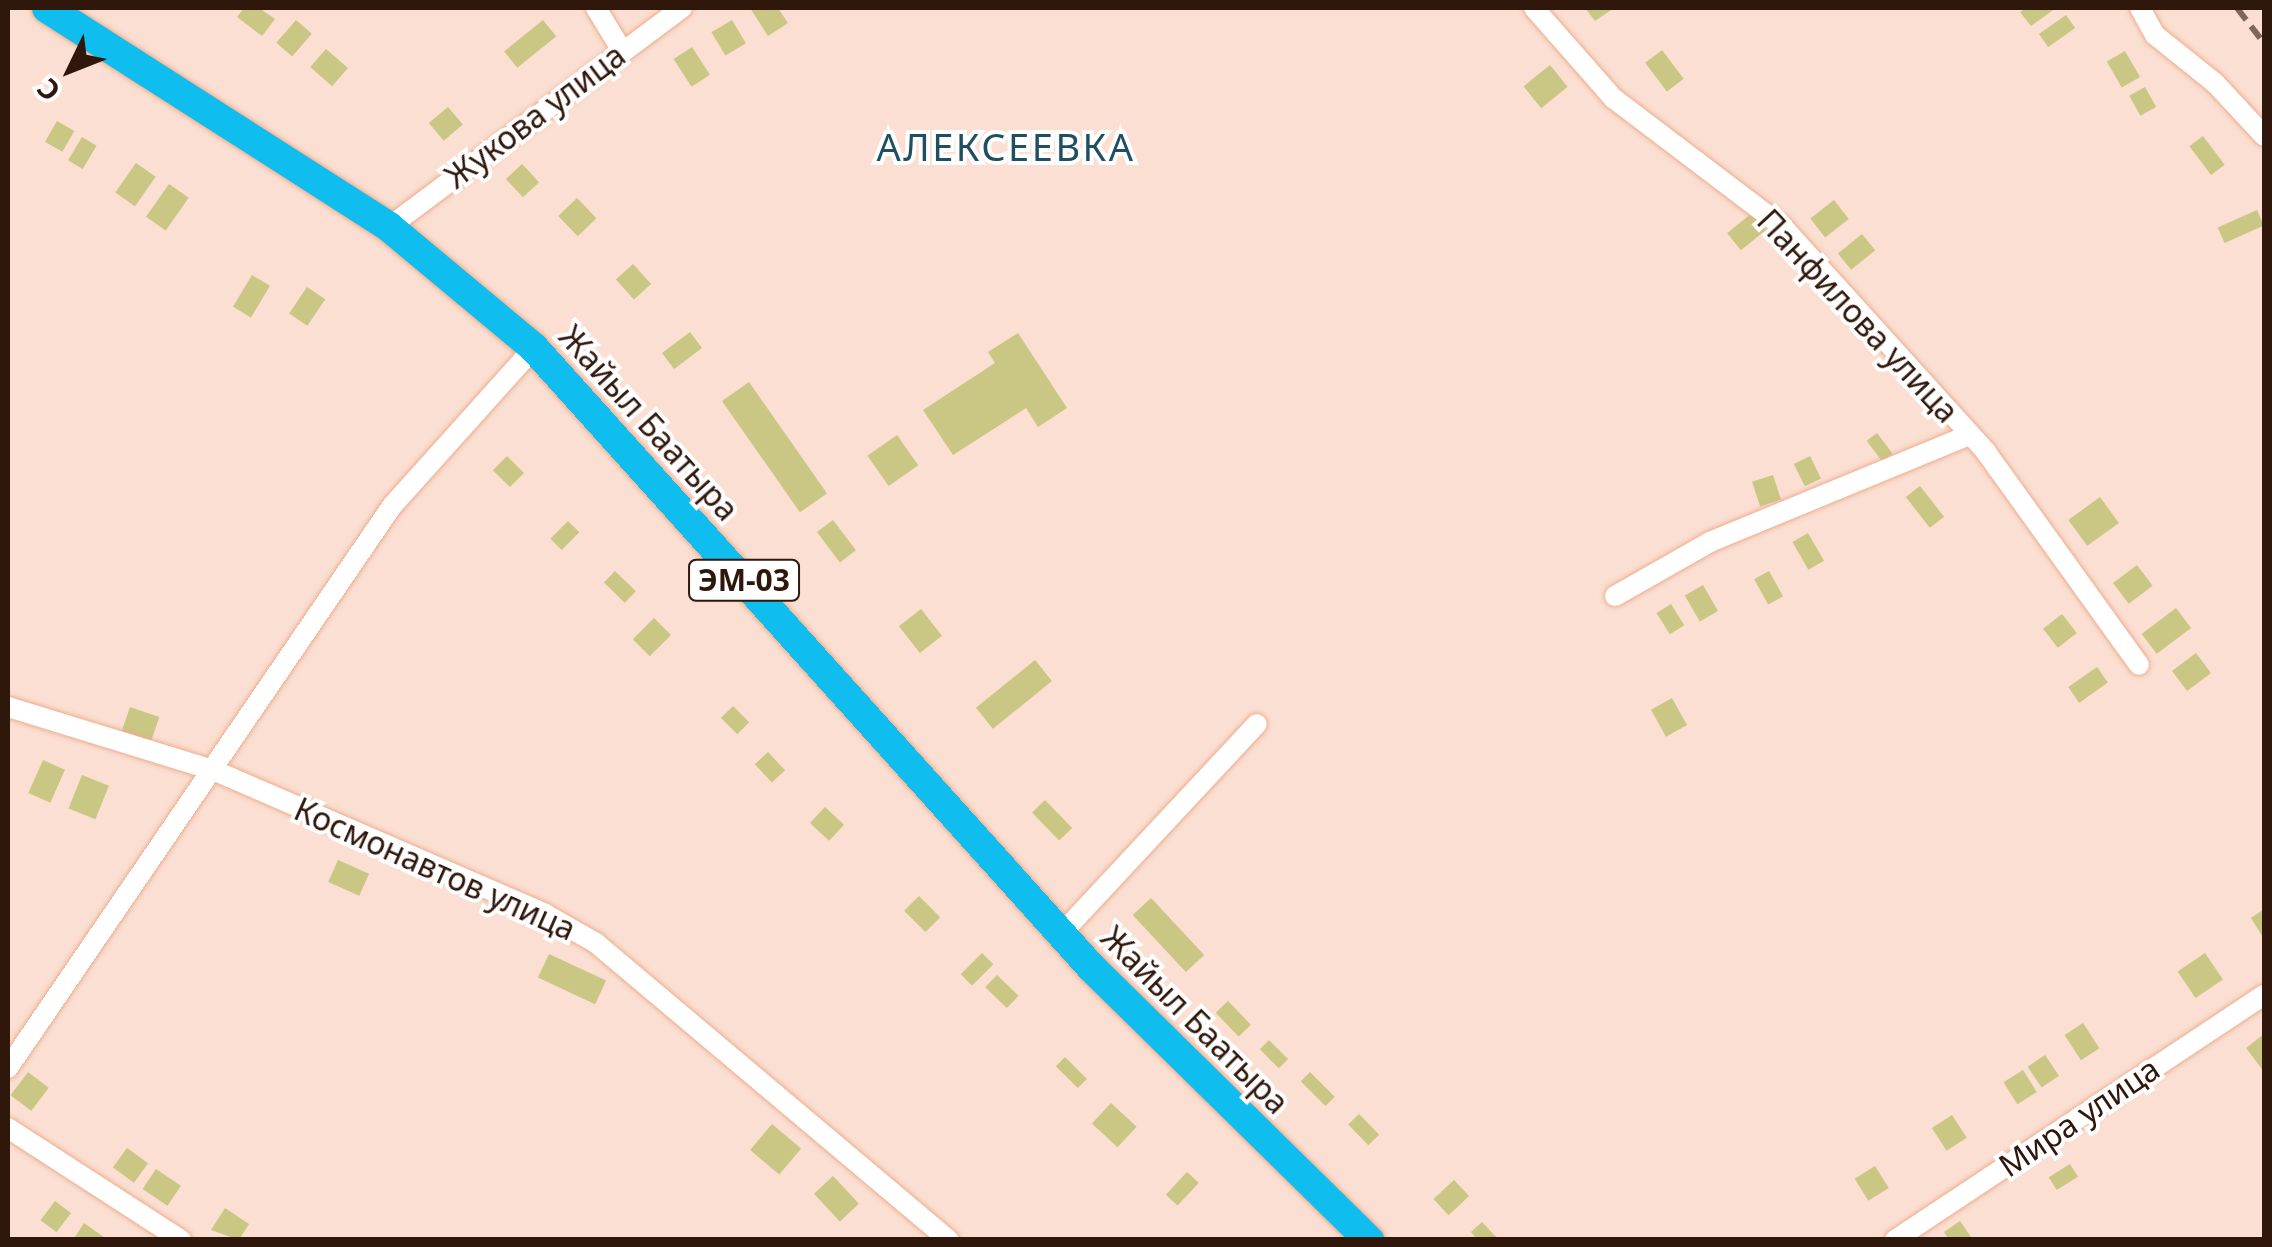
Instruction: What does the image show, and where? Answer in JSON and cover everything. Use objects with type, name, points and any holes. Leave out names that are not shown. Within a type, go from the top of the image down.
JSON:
[{"type":"highway","name":"Жайыл Баатыра","points":[[47,8],[389,227],[534,348],[1061,934],[1369,1240]]},
{"type":"street","points":[[596,8],[620,49]]},
{"type":"street","name":"Жукова улица","points":[[389,227],[620,49],[682,8]]},
{"type":"street","name":"Панфилова улица","points":[[1534,8],[1614,98],[1782,227],[1970,435],[2139,665]]},
{"type":"street","points":[[2140,8],[2155,36],[2215,83],[2264,136]]},
{"type":"street","points":[[8,1068],[392,506],[534,348]]},
{"type":"street","points":[[1616,596],[1710,542],[1970,435]]},
{"type":"street","name":"Космонавтов улица","points":[[8,707],[214,770],[545,914],[596,943],[949,1240]]},
{"type":"street","points":[[1061,934],[1257,724]]},
{"type":"street","name":"Мира улица","points":[[1895,1240],[2264,995]]},
{"type":"street","points":[[8,1128],[182,1240]]},
{"type":"building","points":[[244,8],[259,8],[275,19],[262,36],[237,17]]},
{"type":"building","points":[[750,8],[778,8],[788,23],[768,36]]},
{"type":"building","points":[[1585,8],[1614,8],[1595,21]]},
{"type":"building","points":[[2026,8],[2056,8],[2031,26],[2020,12]]},
{"type":"building","points":[[2066,15],[2075,28],[2048,47],[2039,34]]},
{"type":"building","points":[[296,20],[312,34],[292,56],[276,43]]},
{"type":"building","points":[[543,20],[556,36],[517,68],[504,51]]},
{"type":"building","points":[[732,20],[746,43],[725,56],[711,32]]},
{"type":"building","points":[[692,47],[710,75],[692,87],[674,59]]},
{"type":"building","points":[[326,49],[348,68],[332,86],[310,67]]},
{"type":"building","points":[[1662,50],[1684,79],[1667,91],[1645,63]]},
{"type":"building","points":[[2125,51],[2140,77],[2122,87],[2107,62]]},
{"type":"building","points":[[1550,65],[1568,87],[1541,108],[1524,86]]},
{"type":"building","points":[[2145,87],[2156,107],[2140,116],[2129,96]]},
{"type":"building","points":[[448,107],[463,125],[444,141],[429,123]]},
{"type":"building","points":[[57,121],[74,131],[62,152],[45,142]]},
{"type":"building","points":[[2203,136],[2225,165],[2211,175],[2189,146]]},
{"type":"building","points":[[82,137],[97,146],[83,169],[68,160]]},
{"type":"building","points":[[136,163],[156,177],[135,206],[115,192]]},
{"type":"building","points":[[522,164],[539,182],[523,197],[506,179]]},
{"type":"building","points":[[169,184],[189,198],[166,231],[146,217]]},
{"type":"building","points":[[577,198],[596,218],[578,236],[558,216]]},
{"type":"building","points":[[1834,200],[1849,219],[1825,237],[1810,218]]},
{"type":"building","points":[[2257,210],[2264,226],[2225,243],[2218,227]]},
{"type":"building","points":[[1752,213],[1766,230],[1741,250],[1727,233]]},
{"type":"building","points":[[1862,234],[1875,250],[1851,270],[1838,254]]},
{"type":"building","points":[[633,264],[651,284],[634,299],[616,279]]},
{"type":"building","points":[[252,275],[270,286],[251,318],[233,307]]},
{"type":"building","points":[[307,287],[325,299],[307,326],[289,314]]},
{"type":"building","points":[[690,332],[702,348],[674,369],[662,353]]},
{"type":"building","points":[[1018,333],[1067,408],[1038,427],[1026,408],[953,455],[923,410],[995,363],[988,352]]},
{"type":"building","points":[[749,382],[827,493],[800,512],[722,401]]},
{"type":"building","points":[[1877,433],[1893,454],[1882,462],[1867,441]]},
{"type":"building","points":[[897,435],[918,465],[889,486],[868,456]]},
{"type":"building","points":[[507,456],[524,473],[510,487],[493,470]]},
{"type":"building","points":[[1810,456],[1821,478],[1805,486],[1794,464]]},
{"type":"building","points":[[1773,475],[1781,500],[1760,507],[1752,482]]},
{"type":"building","points":[[1920,486],[1944,517],[1930,528],[1906,497]]},
{"type":"building","points":[[2100,497],[2119,523],[2087,546],[2068,520]]},
{"type":"building","points":[[833,520],[856,550],[840,562],[817,532]]},
{"type":"building","points":[[568,521],[579,532],[562,550],[550,539]]},
{"type":"building","points":[[1808,533],[1824,561],[1808,570],[1792,542]]},
{"type":"building","points":[[2137,565],[2153,586],[2129,604],[2113,583]]},
{"type":"building","points":[[615,571],[636,591],[625,603],[604,583]]},
{"type":"building","points":[[1769,571],[1783,596],[1768,605],[1754,579]]},
{"type":"building","points":[[1703,585],[1718,611],[1700,621],[1685,596]]},
{"type":"building","points":[[1671,604],[1684,625],[1670,634],[1657,613]]},
{"type":"building","points":[[2176,608],[2191,628],[2157,654],[2142,634]]},
{"type":"building","points":[[921,609],[942,636],[920,653],[899,626]]},
{"type":"building","points":[[2062,614],[2077,633],[2058,648],[2043,629]]},
{"type":"building","points":[[654,618],[671,635],[650,656],[633,639]]},
{"type":"building","points":[[2196,653],[2211,673],[2187,691],[2172,671]]},
{"type":"building","points":[[1035,660],[1052,681],[993,729],[976,708]]},
{"type":"building","points":[[2097,667],[2108,683],[2079,703],[2068,687]]},
{"type":"building","points":[[1672,698],[1687,725],[1666,737],[1651,710]]},
{"type":"building","points":[[733,706],[749,722],[737,734],[721,718]]},
{"type":"building","points":[[130,707],[159,717],[151,741],[122,731]]},
{"type":"building","points":[[768,752],[785,770],[772,783],[755,764]]},
{"type":"building","points":[[43,760],[65,770],[50,803],[28,793]]},
{"type":"building","points":[[82,775],[109,786],[95,819],[69,808]]},
{"type":"building","points":[[1045,800],[1072,828],[1059,841],[1032,813]]},
{"type":"building","points":[[825,807],[844,825],[829,841],[810,823]]},
{"type":"building","points":[[338,860],[369,874],[359,896],[328,882]]},
{"type":"building","points":[[919,896],[940,917],[925,932],[904,911]]},
{"type":"building","points":[[1151,898],[1204,955],[1186,972],[1133,915]]},
{"type":"building","points":[[2264,909],[2264,939],[2251,918]]},
{"type":"building","points":[[982,953],[993,964],[972,986],[961,974]]},
{"type":"building","points":[[2205,953],[2223,980],[2196,998],[2178,971]]},
{"type":"building","points":[[549,954],[606,981],[595,1004],[538,978]]},
{"type":"building","points":[[997,975],[1019,996],[1007,1008],[985,987]]},
{"type":"building","points":[[1228,1001],[1251,1025],[1239,1037],[1216,1013]]},
{"type":"building","points":[[2083,1023],[2099,1048],[2081,1060],[2065,1035]]},
{"type":"building","points":[[2264,1034],[2264,1067],[2262,1069],[2246,1048]]},
{"type":"building","points":[[1269,1040],[1288,1059],[1279,1068],[1260,1049]]},
{"type":"building","points":[[2045,1055],[2059,1076],[2042,1087],[2028,1067]]},
{"type":"building","points":[[1065,1057],[1087,1079],[1078,1088],[1056,1066]]},
{"type":"building","points":[[2023,1070],[2037,1092],[2017,1104],[2003,1082]]},
{"type":"building","points":[[28,1072],[49,1088],[31,1111],[11,1095]]},
{"type":"building","points":[[1310,1072],[1335,1097],[1326,1106],[1301,1081]]},
{"type":"building","points":[[1111,1103],[1137,1127],[1118,1147],[1092,1123]]},
{"type":"building","points":[[1359,1114],[1379,1135],[1368,1145],[1348,1124]]},
{"type":"building","points":[[1952,1115],[1967,1138],[1947,1151],[1932,1128]]},
{"type":"building","points":[[772,1124],[801,1148],[779,1174],[750,1150]]},
{"type":"building","points":[[127,1148],[148,1163],[134,1183],[113,1167]]},
{"type":"building","points":[[2070,1164],[2078,1177],[2057,1190],[2049,1177]]},
{"type":"building","points":[[1875,1166],[1889,1188],[1868,1201],[1855,1179]]},
{"type":"building","points":[[156,1169],[181,1186],[167,1206],[143,1189]]},
{"type":"building","points":[[1187,1172],[1199,1183],[1178,1206],[1166,1195]]},
{"type":"building","points":[[833,1176],[859,1204],[840,1222],[814,1194]]},
{"type":"building","points":[[1454,1180],[1469,1196],[1449,1215],[1434,1199]]},
{"type":"building","points":[[55,1201],[71,1213],[57,1232],[41,1220]]},
{"type":"building","points":[[225,1208],[249,1224],[239,1240],[211,1230]]},
{"type":"building","points":[[1960,1221],[1973,1240],[1949,1240],[1944,1232]]},
{"type":"building","points":[[1482,1222],[1499,1240],[1477,1240],[1471,1232]]},
{"type":"building","points":[[84,1223],[108,1240],[73,1240]]},
{"type":"railway","points":[[2237,8],[2264,43]]},
{"type":"district","name":"АЛЕКСЕЕВКА","points":[[1006,147]]}]
